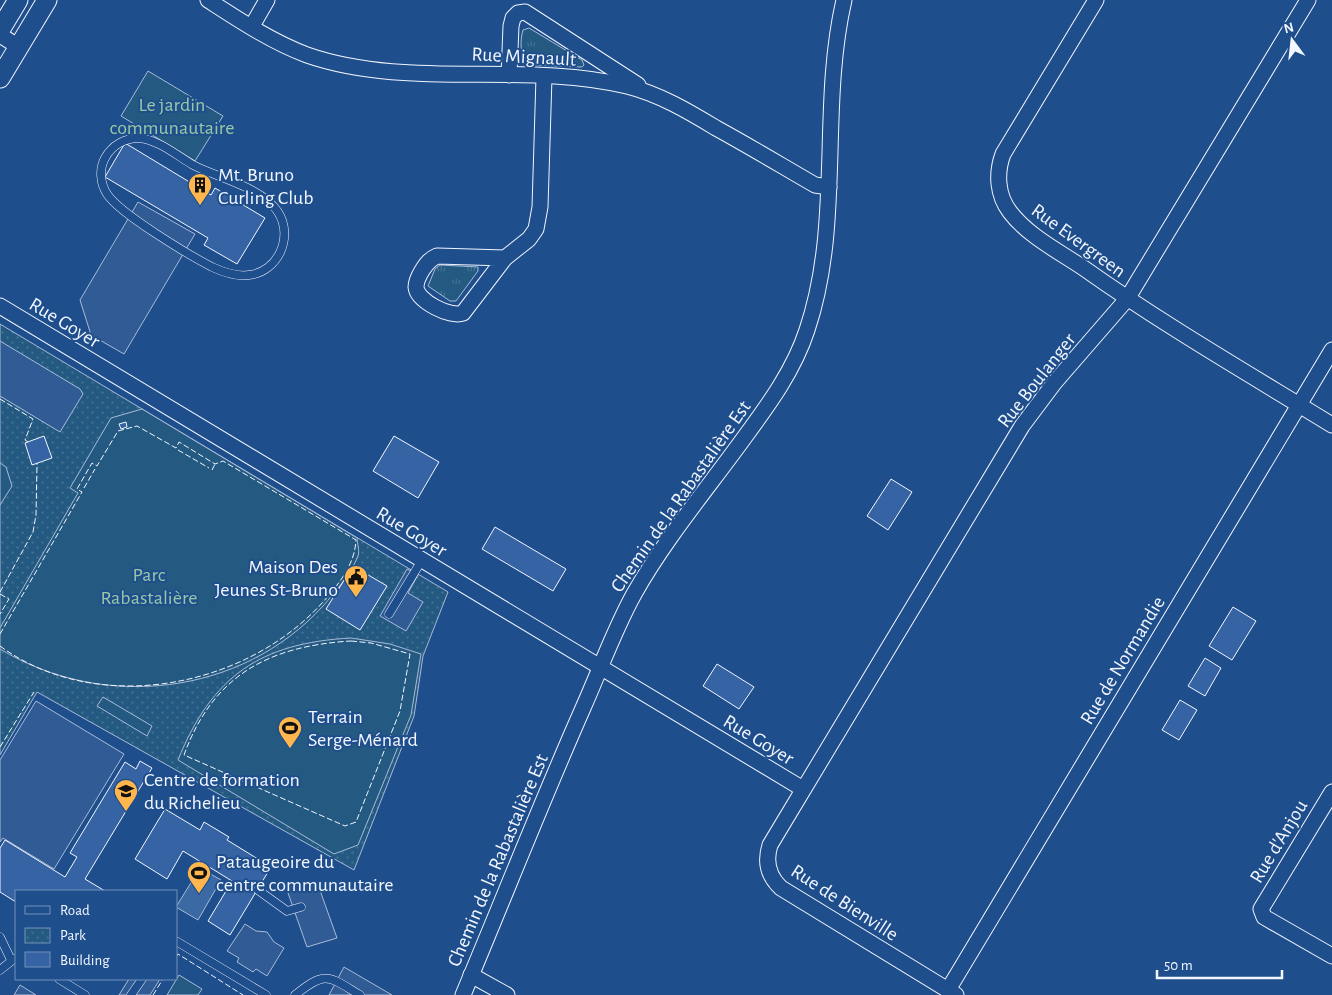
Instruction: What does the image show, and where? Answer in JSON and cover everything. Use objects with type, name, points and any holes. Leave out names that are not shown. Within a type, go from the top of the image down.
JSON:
[{"type":"street","points":[[0,30],[18,0]]},
{"type":"street","points":[[0,78],[47,0]]},
{"type":"street","name":"Rue Mignault","points":[[208,0],[307,55],[342,64],[397,71],[595,80],[648,92],[694,115],[815,185],[829,188]]},
{"type":"street","points":[[252,26],[267,0]]},
{"type":"street","name":"Chemin de la Rabastalière Est","points":[[463,995],[625,612],[644,578],[763,411],[797,354],[808,328],[824,247],[829,188],[832,75],[844,0]]},
{"type":"street","name":"Rue Evergreen","points":[[1096,0],[1003,154],[999,168],[999,184],[1005,205],[1020,222],[1127,300],[1332,425]]},
{"type":"street","name":"Rue Boulanger","points":[[803,789],[1022,426],[1055,382],[1127,300],[1308,0]]},
{"type":"street","points":[[509,75],[512,21],[518,13],[525,12],[648,92]]},
{"type":"street","points":[[0,35],[19,47]]},
{"type":"street","points":[[506,258],[434,257],[427,263],[417,280],[417,290],[420,296],[445,312],[452,315],[460,314],[466,311],[490,276],[506,258],[529,239],[539,219],[544,77]]},
{"type":"street","name":"Rue Goyer","points":[[0,306],[803,789]]},
{"type":"street","name":"Rue de Normandie","points":[[952,993],[1332,350]]},
{"type":"street","name":"Rue de Bienville","points":[[803,789],[770,845],[767,862],[773,879],[785,891],[952,993]]},
{"type":"street","name":"Rue d'Anjou","points":[[1332,792],[1271,894],[1263,904],[1261,912],[1266,918],[1332,956]]},
{"type":"street","points":[[471,975],[507,995]]},
{"type":"lane","points":[[133,138],[150,140],[193,165],[238,184],[274,206],[281,217],[284,230],[284,243],[276,260],[260,272],[248,276],[235,275],[213,268],[166,240],[112,200],[103,186],[101,174],[105,157],[112,148],[122,141],[133,138]]},
{"type":"lane","points":[[389,614],[422,560]]},
{"type":"lane","points":[[258,890],[287,911],[301,907]]},
{"type":"lane","points":[[0,937],[14,960],[0,970]]},
{"type":"lane","points":[[178,942],[266,995]]},
{"type":"lane","points":[[295,995],[315,980],[323,978],[332,979],[360,995]]},
{"type":"lane","points":[[61,980],[85,995]]},
{"type":"lane","points":[[131,995],[141,980]]},
{"type":"green space","points":[[529,28],[582,60],[584,65],[582,67],[532,65],[526,62],[521,47],[521,38],[523,30]]},
{"type":"green space","name":"Le jardin communautaire","points":[[148,71],[223,116],[195,161],[121,116]]},
{"type":"green space","points":[[440,265],[478,267],[478,271],[456,301],[450,301],[428,286],[435,269]]},
{"type":"green space","name":"Parc Rabastalière","points":[[0,324],[448,592],[423,656],[414,716],[354,870],[37,692],[0,755]]},
{"type":"green space","points":[[142,409],[357,538],[358,556],[347,576],[328,601],[290,636],[252,659],[212,676],[169,684],[126,686],[82,681],[40,669],[0,649],[0,628],[78,493],[70,488],[111,418]]},
{"type":"green space","points":[[0,463],[6,467],[12,486],[0,505]]},
{"type":"green space","name":"Terrain Serge-Ménard","points":[[351,638],[390,644],[421,654],[411,715],[358,845],[334,854],[178,760],[191,731],[207,706],[224,686],[243,669],[265,657],[290,647],[319,641]]},
{"type":"green space","points":[[103,697],[152,726],[147,736],[97,706]]},
{"type":"green space","points":[[179,975],[202,989],[198,995],[167,995],[176,980],[178,980]]},
{"type":"shaded area","points":[[138,202],[195,234],[124,354],[91,335],[80,300]]},
{"type":"shaded area","points":[[0,341],[80,389],[83,394],[60,432],[0,396]]},
{"type":"shaded area","points":[[407,569],[418,575],[408,593],[423,602],[406,631],[380,616]]},
{"type":"shaded area","points":[[36,701],[124,754],[54,869],[3,838],[0,842],[0,760]]},
{"type":"shaded area","name":"Pataugeoire du centre communautaire","points":[[200,868],[221,880],[198,920],[178,908],[178,904]]},
{"type":"shaded area","points":[[317,882],[337,938],[307,947],[287,890],[288,887],[300,883],[304,886]]},
{"type":"shaded area","points":[[245,924],[256,931],[267,932],[274,942],[284,948],[267,976],[256,969],[253,972],[237,962],[239,958],[227,951]]},
{"type":"shaded area","points":[[344,967],[392,995],[329,995]]},
{"type":"shaded area","points":[[128,980],[159,980],[150,995],[119,995]]},
{"type":"shaded area","points":[[20,985],[36,995],[14,995]]},
{"type":"building","name":"Mt. Bruno Curling Club","points":[[125,143],[211,195],[215,188],[265,218],[237,264],[204,245],[208,238],[105,177]]},
{"type":"building","points":[[126,422],[127,427],[121,429],[119,424]]},
{"type":"building","points":[[44,436],[52,458],[32,465],[25,443]]},
{"type":"building","points":[[394,436],[439,462],[418,498],[373,471]]},
{"type":"building","points":[[891,479],[912,492],[888,530],[867,516]]},
{"type":"building","points":[[495,527],[566,569],[553,591],[482,549]]},
{"type":"building","name":"Maison Des Jeunes St-Bruno","points":[[353,566],[387,586],[360,630],[326,609]]},
{"type":"building","points":[[1233,607],[1256,621],[1232,660],[1209,646]]},
{"type":"building","points":[[1205,658],[1221,668],[1205,696],[1188,686]]},
{"type":"building","points":[[717,664],[754,687],[739,709],[703,686]]},
{"type":"building","points":[[1180,700],[1197,710],[1179,740],[1162,730]]},
{"type":"building","points":[[140,761],[152,768],[85,879],[103,890],[15,890],[15,901],[0,892],[0,848],[5,840],[65,877],[77,857],[70,853],[125,762],[136,769]]},
{"type":"building","points":[[165,809],[200,830],[204,822],[229,837],[227,840],[271,867],[230,935],[208,921],[232,881],[183,851],[167,879],[135,859]]},
{"type":"fence","points":[[0,399],[33,419],[25,440],[28,442]]},
{"type":"fence","points":[[0,634],[82,492],[77,489],[92,463],[97,466],[118,431],[137,426],[176,448],[179,442],[215,464],[223,461],[356,540],[353,557],[349,565],[340,581],[323,602],[291,631],[254,655],[213,672],[169,683],[125,686],[81,681],[39,668],[0,646]]},
{"type":"fence","points":[[178,450],[209,468]]},
{"type":"fence","points":[[0,592],[33,532],[36,515],[37,463]]},
{"type":"fence","points":[[212,470],[215,464]]},
{"type":"fence","points":[[84,488],[95,469]]},
{"type":"fence","points":[[0,594],[9,599],[0,614]]},
{"type":"fence","points":[[351,641],[371,643],[410,654],[400,711],[356,822],[345,826],[184,755],[196,727],[211,704],[228,685],[248,670],[270,658],[294,650],[321,644],[351,641]]},
{"type":"fence","points":[[0,747],[34,692]]},
{"type":"fence","points":[[178,954],[243,995]]},
{"type":"fence","points":[[153,995],[162,980]]},
{"type":"place","name":"Mt. Bruno Curling Club","points":[[200,206]]},
{"type":"place","name":"Maison Des Jeunes St-Bruno","points":[[356,598]]},
{"type":"place","name":"Terrain Serge-Ménard","points":[[290,749]]},
{"type":"place","name":"Centre de formation du Richelieu","points":[[126,812]]},
{"type":"place","name":"Pataugeoire du centre communautaire","points":[[199,894]]}]
